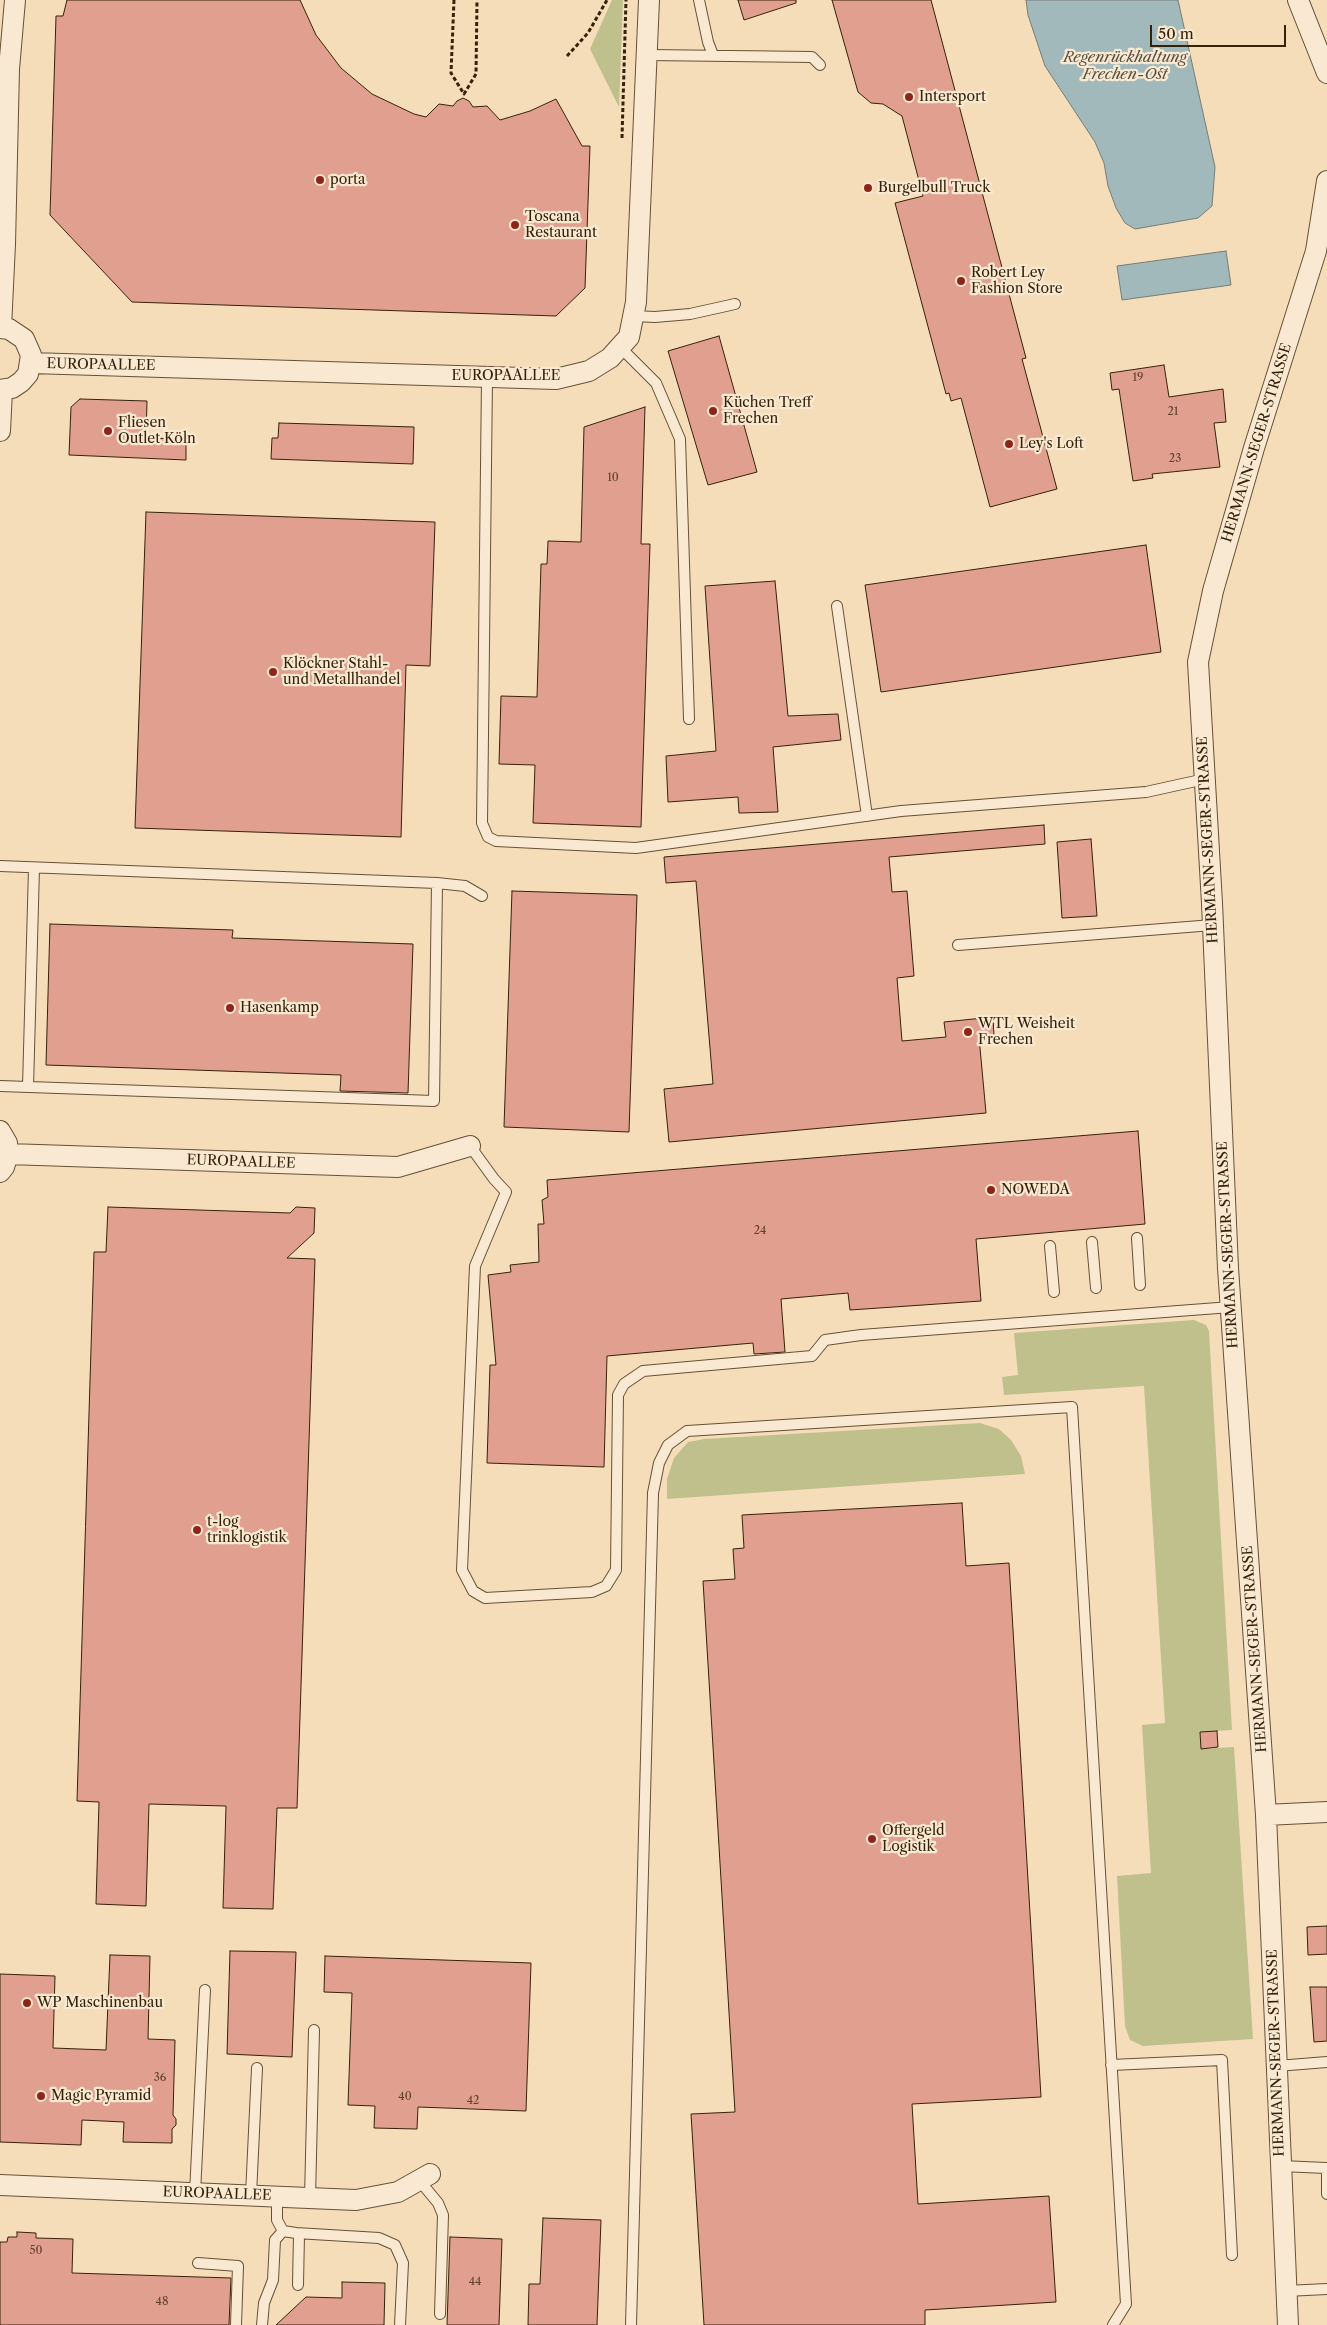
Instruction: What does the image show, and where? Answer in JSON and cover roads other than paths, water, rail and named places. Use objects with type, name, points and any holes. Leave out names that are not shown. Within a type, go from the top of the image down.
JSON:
[{"type":"street","name":"EUROPAALLEE","points":[[0,431],[1,390],[12,388],[21,382],[28,374],[31,363],[31,355],[24,339],[9,330],[0,328],[5,69],[15,0]]},
{"type":"street","name":"EUROPAALLEE","points":[[31,363],[556,379],[589,371],[610,358],[629,337],[636,302],[649,0]]},
{"type":"street","points":[[1298,0],[1327,73]]},
{"type":"street","name":"HERMANN-SEGER-STRASSE","points":[[1288,2325],[1266,1815],[1231,1307],[1213,925],[1198,662],[1214,590],[1254,448],[1316,251],[1327,181]]},
{"type":"street","points":[[0,1131],[7,1143],[8,1154],[4,1168],[0,1172]]},
{"type":"street","name":"EUROPAALLEE","points":[[8,1154],[398,1167],[470,1146]]},
{"type":"street","points":[[1266,1815],[1327,1812]]},
{"type":"street","name":"EUROPAALLEE","points":[[0,2185],[356,2200],[398,2192],[425,2177]]},
{"type":"lane","points":[[699,0],[708,42],[713,55]]},
{"type":"lane","points":[[648,55],[812,57],[820,65]]},
{"type":"lane","points":[[633,316],[655,317],[690,314],[734,304]]},
{"type":"lane","points":[[620,347],[656,383],[680,439],[689,719]]},
{"type":"lane","points":[[487,377],[482,824],[488,837],[503,843],[636,848],[866,816],[974,804],[1146,792],[1205,779]]},
{"type":"lane","points":[[837,606],[866,816]]},
{"type":"lane","points":[[0,866],[437,883],[465,886],[482,896]]},
{"type":"lane","points":[[28,1087],[34,868]]},
{"type":"lane","points":[[0,1086],[434,1102],[437,883]]},
{"type":"lane","points":[[958,945],[1213,925]]},
{"type":"lane","points":[[470,1146],[506,1192],[474,1266],[462,1570],[473,1591],[485,1598],[592,1592],[606,1586],[616,1570],[618,1395],[624,1384],[643,1371],[812,1356],[825,1340],[861,1336],[1231,1307]]},
{"type":"lane","points":[[1137,1238],[1140,1285]]},
{"type":"lane","points":[[1092,1242],[1096,1288]]},
{"type":"lane","points":[[1050,1246],[1054,1292]]},
{"type":"lane","points":[[631,2325],[653,1493],[659,1463],[668,1444],[687,1431],[1072,1407],[1126,2304],[1113,2325]]},
{"type":"lane","points":[[195,2193],[205,1990]]},
{"type":"lane","points":[[310,2198],[314,2030]]},
{"type":"lane","points":[[1111,2065],[1222,2060],[1232,2255]]},
{"type":"lane","points":[[1277,2066],[1327,2062]]},
{"type":"lane","points":[[251,2195],[257,2068]]},
{"type":"lane","points":[[1281,2166],[1326,2168],[1327,2194]]},
{"type":"lane","points":[[425,2177],[443,2215],[440,2314]]},
{"type":"lane","points":[[277,2196],[277,2220],[283,2231]]},
{"type":"lane","points":[[283,2231],[299,2234],[379,2238],[395,2245],[402,2263],[400,2325]]},
{"type":"lane","points":[[262,2325],[264,2303],[273,2280],[275,2240],[283,2231]]},
{"type":"lane","points":[[298,2285],[299,2234]]},
{"type":"lane","points":[[198,2263],[238,2266],[236,2325]]},
{"type":"lane","points":[[1286,2291],[1327,2289]]},
{"type":"water","name":"Regenrückhaltung Frechen-Ost","points":[[1026,0],[1178,0],[1215,167],[1212,206],[1198,218],[1135,229],[1125,223],[1116,208],[1108,186],[1104,163],[1095,142],[1045,66],[1028,15]]},
{"type":"water","points":[[1226,251],[1231,285],[1122,300],[1117,266]]},
{"type":"place","name":"Intersport","points":[[909,97]]},
{"type":"place","name":"porta","points":[[320,180]]},
{"type":"place","name":"Burgelbull Truck","points":[[868,188]]},
{"type":"place","name":"Toscana Restaurant","points":[[515,225]]},
{"type":"place","name":"Robert Ley Fashion Store","points":[[961,281]]},
{"type":"place","name":"Küchen Treff Frechen","points":[[713,411]]},
{"type":"place","name":"Fliesen Outlet Köln","points":[[108,431]]},
{"type":"place","name":"Ley's Loft","points":[[1009,444]]},
{"type":"place","name":"Klöckner Stahl- und Metallhandel","points":[[273,672]]},
{"type":"place","name":"Hasenkamp","points":[[230,1008]]},
{"type":"place","name":"WTL Weisheit Frechen","points":[[968,1032]]},
{"type":"place","name":"NOWEDA","points":[[991,1190]]},
{"type":"place","name":"t-log trinklogistik","points":[[197,1530]]},
{"type":"place","name":"Offergeld Logistik","points":[[872,1839]]},
{"type":"place","name":"WP Maschinenbau","points":[[27,2003]]},
{"type":"place","name":"Magic Pyramid","points":[[41,2096]]}]
